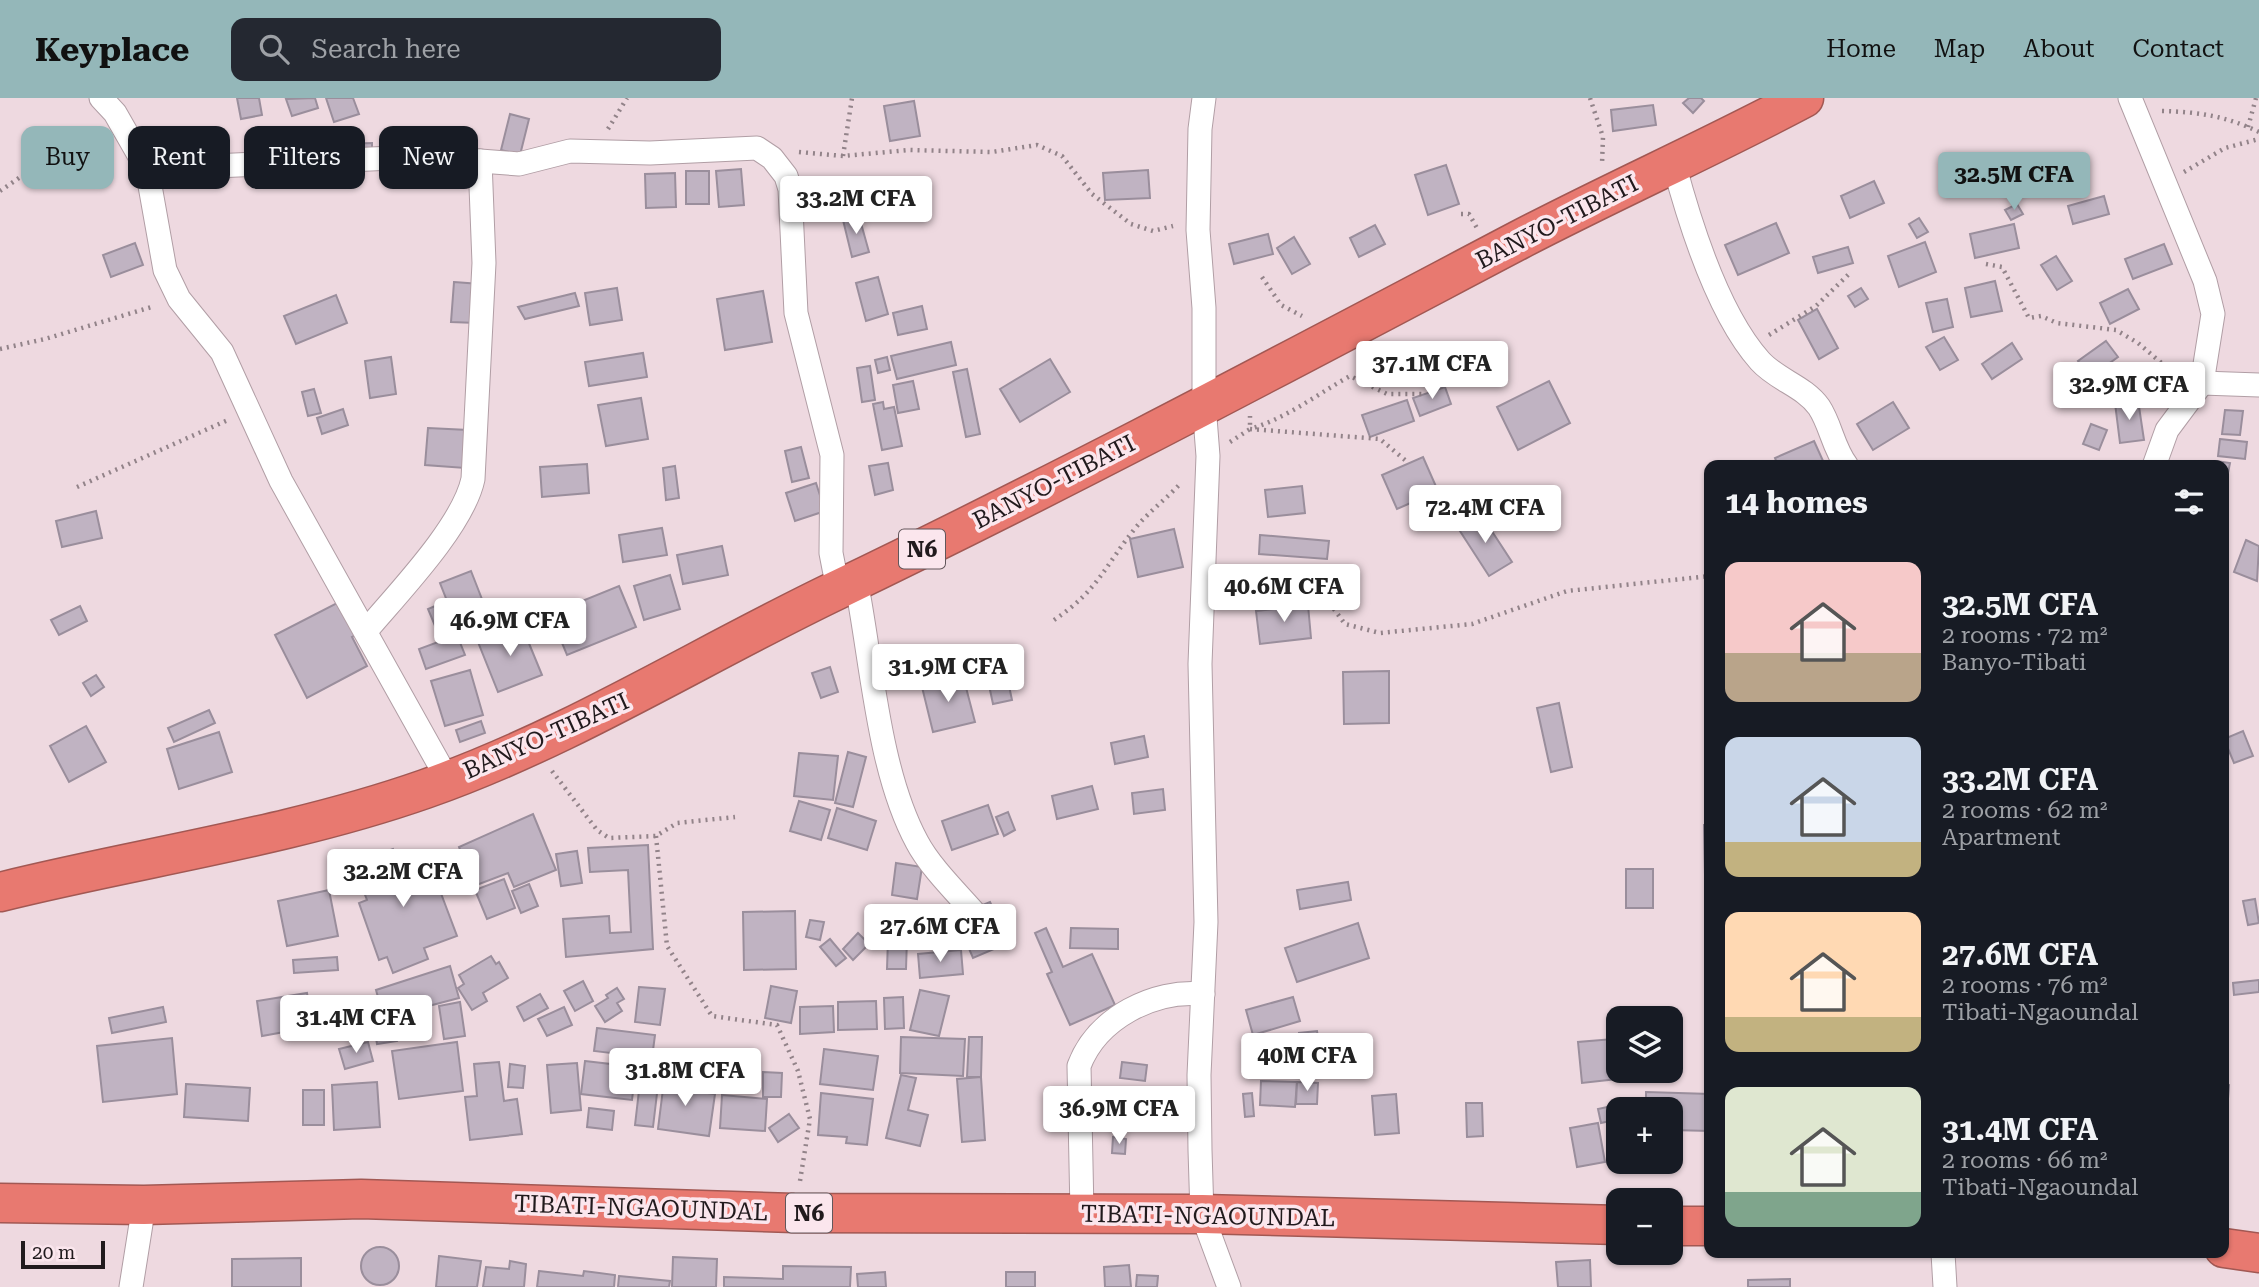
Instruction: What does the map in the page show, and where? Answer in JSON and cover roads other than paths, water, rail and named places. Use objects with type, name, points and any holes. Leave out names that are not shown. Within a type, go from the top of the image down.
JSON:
[{"type":"highway","name":"BANYO-TIBATI","points":[[0,892],[127,861],[316,822],[448,780],[533,745],[631,698],[847,585],[1032,495],[1605,196],[1804,98]]},
{"type":"highway","name":"TIBATI-NGAOUNDAL","points":[[0,1203],[144,1205],[361,1199],[794,1213],[1202,1214],[1606,1225]]},
{"type":"highway","points":[[1683,1226],[1704,1226]]},
{"type":"highway","points":[[2229,1249],[2259,1253]]},
{"type":"street","points":[[101,98],[128,136]]},
{"type":"street","points":[[1204,98],[1199,151],[1198,230],[1204,308],[1204,405],[1209,456],[1201,579],[1202,827],[1206,922],[1199,1075],[1202,1214],[1229,1287]]},
{"type":"street","points":[[2131,105],[2210,298],[2213,314],[2202,383],[2168,430],[2156,460]]},
{"type":"street","points":[[230,166],[415,158],[519,164],[570,151],[650,153],[757,148],[772,158],[786,176],[790,190],[796,313],[832,455],[830,542],[847,585],[886,748],[906,818],[918,845],[978,918]]},
{"type":"street","points":[[366,631],[454,521],[469,498],[484,263],[480,161]]},
{"type":"street","points":[[1674,164],[1690,226],[1710,274],[1751,346],[1767,368],[1806,393],[1819,408],[1844,460]]},
{"type":"street","points":[[151,189],[165,270],[179,299],[222,352],[281,481],[448,780]]},
{"type":"street","points":[[2202,383],[2259,385]]},
{"type":"street","points":[[1082,1213],[1079,1066],[1085,1050],[1096,1034],[1122,1014],[1183,992],[1203,994]]},
{"type":"street","points":[[131,1287],[144,1205]]},
{"type":"street","points":[[1943,1258],[1945,1287]]}]
